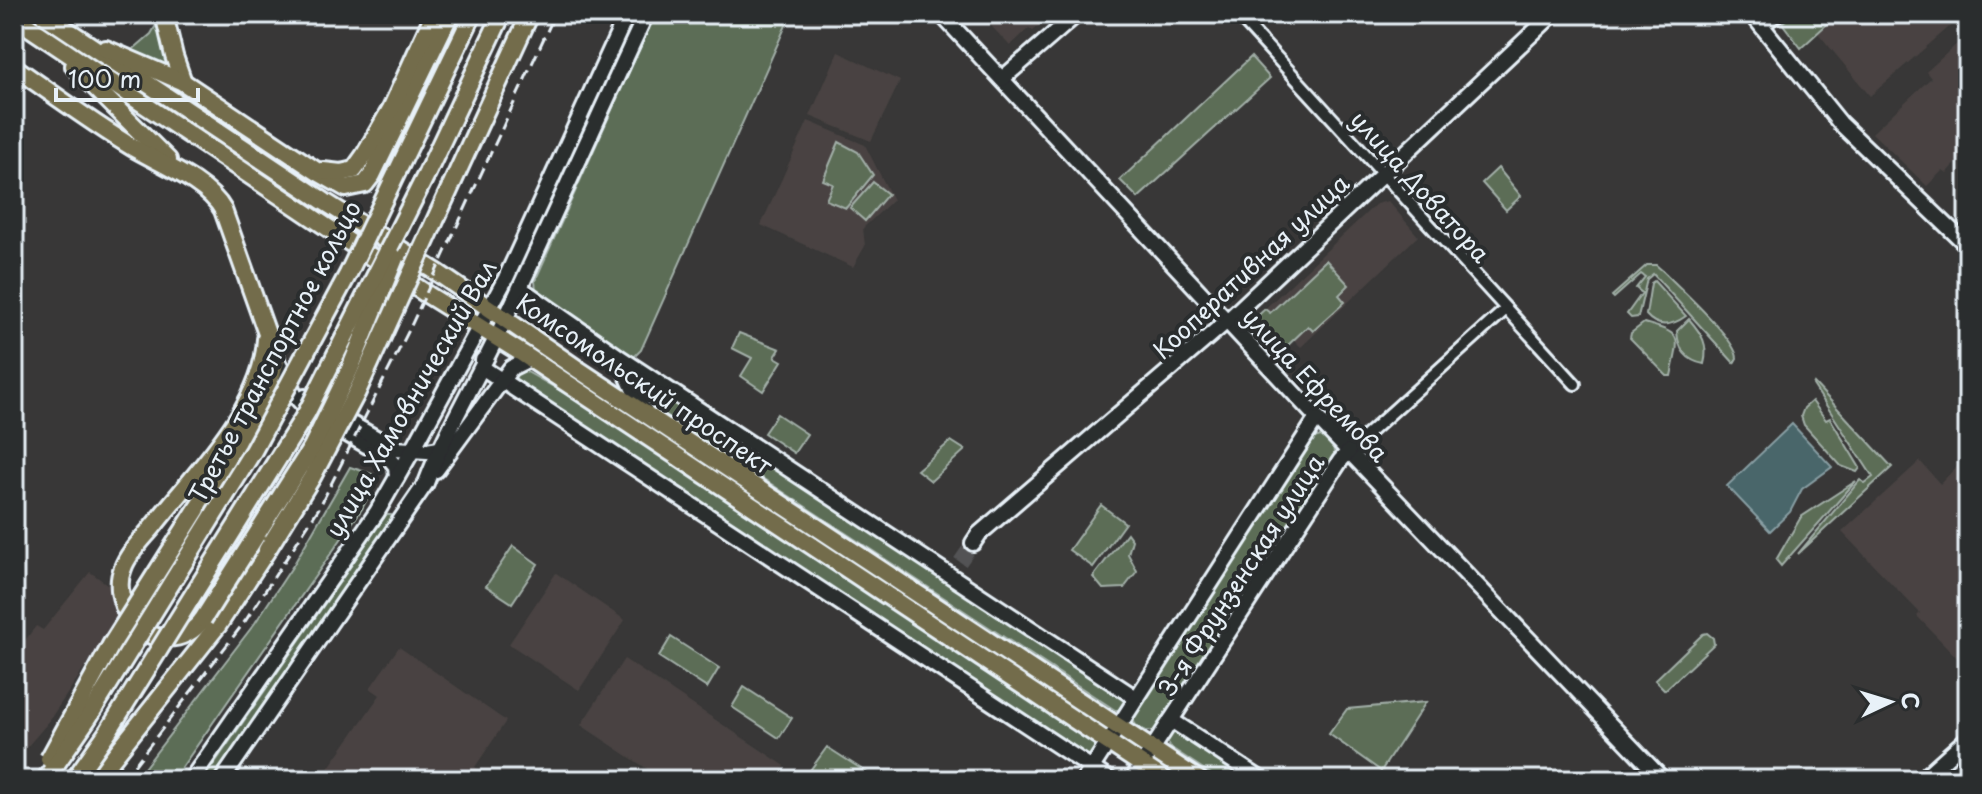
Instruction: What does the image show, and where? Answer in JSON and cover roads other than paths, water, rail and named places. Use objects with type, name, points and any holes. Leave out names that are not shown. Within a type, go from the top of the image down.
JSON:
[{"type":"main road","points":[[43,14],[70,32],[183,82],[346,188],[365,184],[376,167],[450,14]]},
{"type":"main road","points":[[164,14],[183,82]]},
{"type":"main road","points":[[313,169],[329,173],[354,170],[391,109],[434,14]]},
{"type":"main road","name":"Третье транспортное кольцо","points":[[45,780],[88,718],[253,451],[348,274],[473,14]]},
{"type":"main road","name":"Третье транспортное кольцо","points":[[74,780],[109,730],[307,412],[427,173],[502,14]]},
{"type":"main road","points":[[95,780],[218,625],[312,477],[357,392],[530,14]]},
{"type":"main road","points":[[14,17],[98,88],[182,174],[220,203],[276,359],[256,408],[105,656],[38,780]]},
{"type":"main road","name":"Комсомольский проспект","points":[[34,31],[1165,780]]},
{"type":"main road","name":"Комсомольский проспект","points":[[70,32],[1199,780]]},
{"type":"main road","points":[[14,67],[131,146],[182,174]]},
{"type":"main road","points":[[313,169],[354,220]]},
{"type":"main road","points":[[267,329],[266,355],[261,370],[233,424],[132,552],[120,577],[127,614],[134,624],[151,635],[179,638],[195,630],[312,447],[374,312],[427,173]]},
{"type":"street","name":"улица Хамовнический Вал","points":[[191,780],[377,512],[412,451],[491,309],[627,14]]},
{"type":"street","name":"улица Хамовнический Вал","points":[[222,780],[426,483],[439,449],[483,368],[646,14]]},
{"type":"street","name":"улица Ефремова","points":[[941,14],[1317,418],[1663,780]]},
{"type":"street","points":[[1002,79],[1077,14]]},
{"type":"street","name":"улица Доватора","points":[[1237,14],[1575,384]]},
{"type":"street","name":"Кооперативная улица","points":[[973,543],[979,534],[1227,321],[1553,14]]},
{"type":"street","points":[[1752,14],[1840,123],[1968,246]]},
{"type":"street","points":[[1762,27],[1779,14]]},
{"type":"street","name":"Комсомольский проспект","points":[[520,288],[1136,698]]},
{"type":"street","name":"3-я Фрунзенская улица","points":[[1132,780],[1349,451],[1506,309]]},
{"type":"street","name":"Комсомольский проспект","points":[[481,328],[483,368]]},
{"type":"street","points":[[611,351],[620,360],[635,397],[648,415]]},
{"type":"street","points":[[276,359],[295,396],[311,413],[390,459],[396,466],[397,477]]},
{"type":"street","points":[[426,483],[511,368],[529,359]]},
{"type":"street","points":[[483,368],[1088,774],[1110,780]]},
{"type":"street","points":[[284,378],[304,396],[395,449],[439,449]]},
{"type":"street","name":"3-я Фрунзенская улица","points":[[1088,774],[1317,418]]},
{"type":"street","points":[[951,576],[960,562]]},
{"type":"street","points":[[1171,720],[1262,780]]},
{"type":"street","points":[[1921,780],[1968,738]]},
{"type":"water","points":[[1792,424],[1832,467],[1802,489],[1790,512],[1770,531],[1727,486]]},
{"type":"tunnel","points":[[960,562],[973,543]]},
{"type":"railway","points":[[123,780],[246,620],[319,508],[410,328],[555,14]]}]
